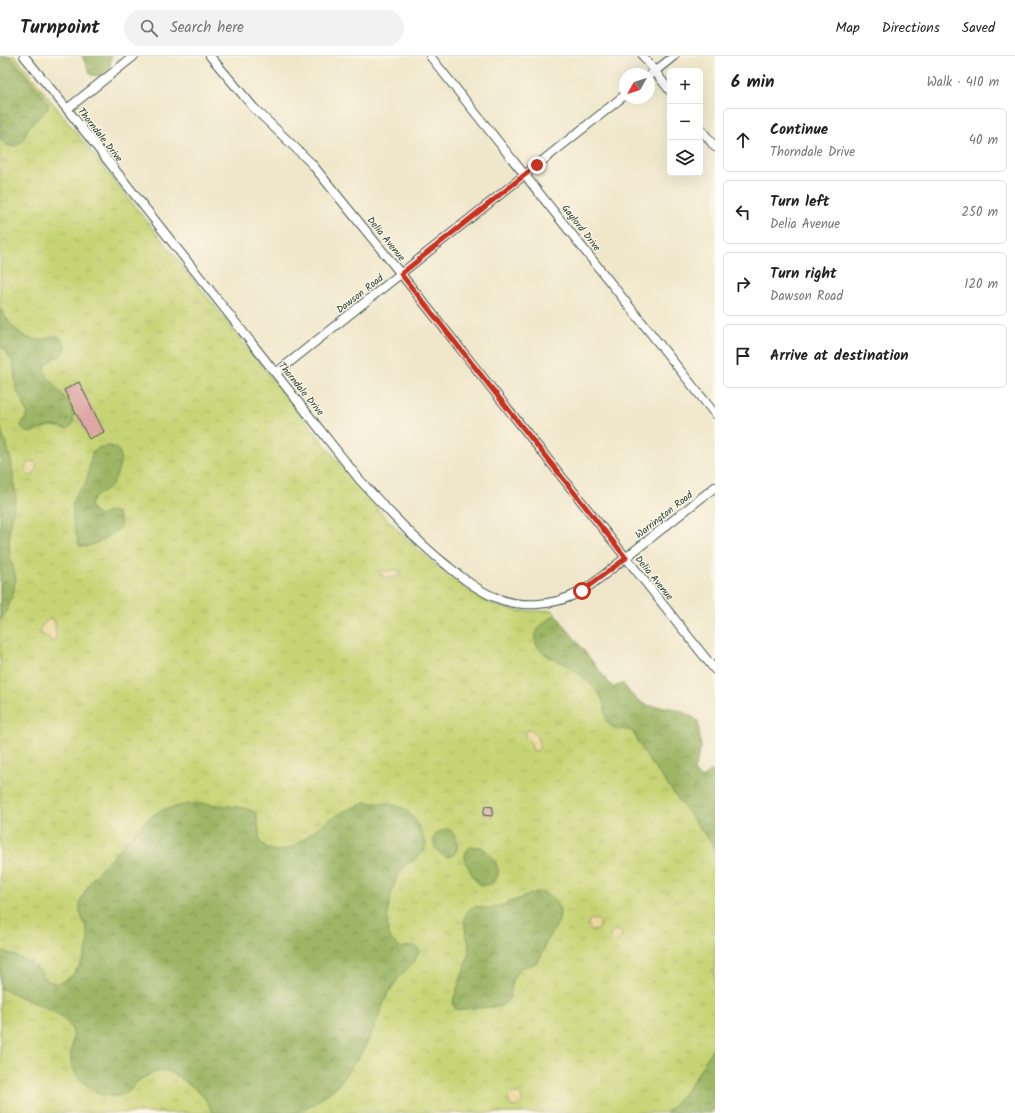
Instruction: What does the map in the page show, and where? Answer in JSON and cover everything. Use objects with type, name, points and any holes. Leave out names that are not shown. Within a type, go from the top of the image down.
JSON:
[{"type":"street","name":"Thorndale Drive","points":[[24,56],[359,479],[388,512],[432,553],[464,580],[492,596],[506,601],[531,604],[548,603],[564,599],[582,591],[626,558]]},
{"type":"street","points":[[67,109],[134,56]]},
{"type":"street","name":"Delia Avenue","points":[[210,56],[250,104],[311,163],[401,274],[715,670]]},
{"type":"street","name":"Gaylord Drive","points":[[430,56],[715,414]]},
{"type":"street","points":[[643,56],[649,68]]},
{"type":"street","points":[[655,72],[674,56]]},
{"type":"street","points":[[655,77],[667,88]]},
{"type":"street","name":"Dawson Road","points":[[276,373],[619,100]]},
{"type":"street","points":[[703,132],[715,147]]},
{"type":"street","name":"Warrington Road","points":[[626,558],[715,488]]},
{"type":"green space","points":[[0,56],[15,56],[378,510],[428,558],[455,581],[476,596],[507,609],[524,611],[552,610],[715,819],[715,1098],[699,1113],[0,1113]]},
{"type":"green space","points":[[0,56],[9,56],[48,103],[48,108],[34,121],[22,142],[14,146],[6,145],[0,135]]},
{"type":"green space","points":[[82,56],[111,56],[110,67],[102,76],[91,75]]},
{"type":"green space","points":[[0,308],[11,325],[21,334],[40,340],[58,336],[64,343],[66,347],[65,351],[49,363],[45,368],[47,376],[62,394],[71,409],[73,423],[68,429],[52,426],[34,432],[26,432],[23,430],[21,425],[28,414],[16,388],[12,361],[0,344]]},
{"type":"green space","points":[[0,426],[11,460],[16,498],[10,525],[9,543],[10,556],[16,578],[13,594],[6,612],[0,620]]},
{"type":"green space","points":[[110,446],[116,448],[121,456],[118,470],[110,487],[96,496],[90,506],[93,512],[100,516],[110,511],[117,513],[121,522],[119,529],[99,542],[86,547],[80,546],[73,521],[73,501],[76,494],[86,482],[93,451],[100,447]]},
{"type":"green space","points":[[556,615],[613,688],[622,683],[636,699],[642,703],[651,706],[668,707],[686,713],[698,721],[701,747],[694,771],[701,779],[712,770],[715,773],[715,848],[648,759],[632,731],[614,728],[608,723],[605,707],[600,694],[574,670],[539,649],[535,637],[537,632],[545,622]]},
{"type":"green space","points":[[366,803],[390,804],[405,810],[411,815],[416,823],[426,844],[423,852],[406,865],[399,874],[392,891],[388,909],[388,927],[391,939],[401,948],[414,946],[420,951],[413,963],[400,976],[388,993],[370,1037],[360,1055],[337,1086],[313,1104],[295,1113],[212,1113],[204,1097],[179,1077],[167,1071],[159,1071],[146,1076],[124,1094],[108,1096],[100,1094],[85,1084],[74,1070],[71,1058],[73,1033],[65,1020],[51,1010],[0,989],[0,950],[19,957],[32,964],[39,969],[48,981],[51,982],[59,983],[71,976],[77,970],[87,949],[88,941],[88,934],[80,909],[80,902],[85,892],[95,875],[145,822],[160,811],[189,804],[223,805],[250,810],[254,812],[257,818],[260,842],[271,849],[280,851],[297,844],[339,814]]},
{"type":"green space","points":[[448,829],[457,841],[456,851],[452,856],[441,854],[436,849],[434,844],[434,838],[438,832]]},
{"type":"green space","points":[[470,847],[482,847],[495,860],[498,874],[497,878],[488,885],[478,883],[470,871],[465,860],[465,855]]},
{"type":"green space","points":[[537,892],[546,894],[552,898],[560,910],[560,916],[556,926],[539,960],[533,964],[520,968],[512,980],[510,997],[499,1007],[455,1009],[453,1002],[465,968],[469,949],[464,923],[467,913],[474,907],[494,907]]},
{"type":"green space","points":[[715,1044],[715,1108],[711,1113],[666,1113],[687,1089],[699,1072]]},
{"type":"sand","points":[[33,461],[37,465],[33,475],[30,476],[26,473],[25,468]]},
{"type":"sand","points":[[395,569],[400,572],[401,575],[396,577],[385,577],[380,575],[382,570],[388,571]]},
{"type":"sand","points":[[49,619],[52,619],[55,622],[56,639],[53,642],[45,635],[41,635],[40,632],[42,626]]},
{"type":"sand","points":[[532,730],[536,734],[540,747],[537,751],[532,750],[531,743],[525,737],[525,732]]},
{"type":"sand","points":[[592,919],[596,919],[600,925],[596,931],[592,931],[588,927],[588,923]]},
{"type":"sand","points":[[614,930],[618,930],[622,936],[618,942],[614,942],[610,938],[610,934]]},
{"type":"sand","points":[[515,1093],[520,1095],[522,1100],[520,1105],[515,1107],[510,1105],[508,1100],[510,1095]]},
{"type":"building","points":[[79,382],[104,432],[89,439],[64,390]]},
{"type":"building","points":[[485,806],[493,807],[492,816],[483,815]]},
{"type":"route","points":[[537,165],[401,274],[626,558],[582,591]]}]
